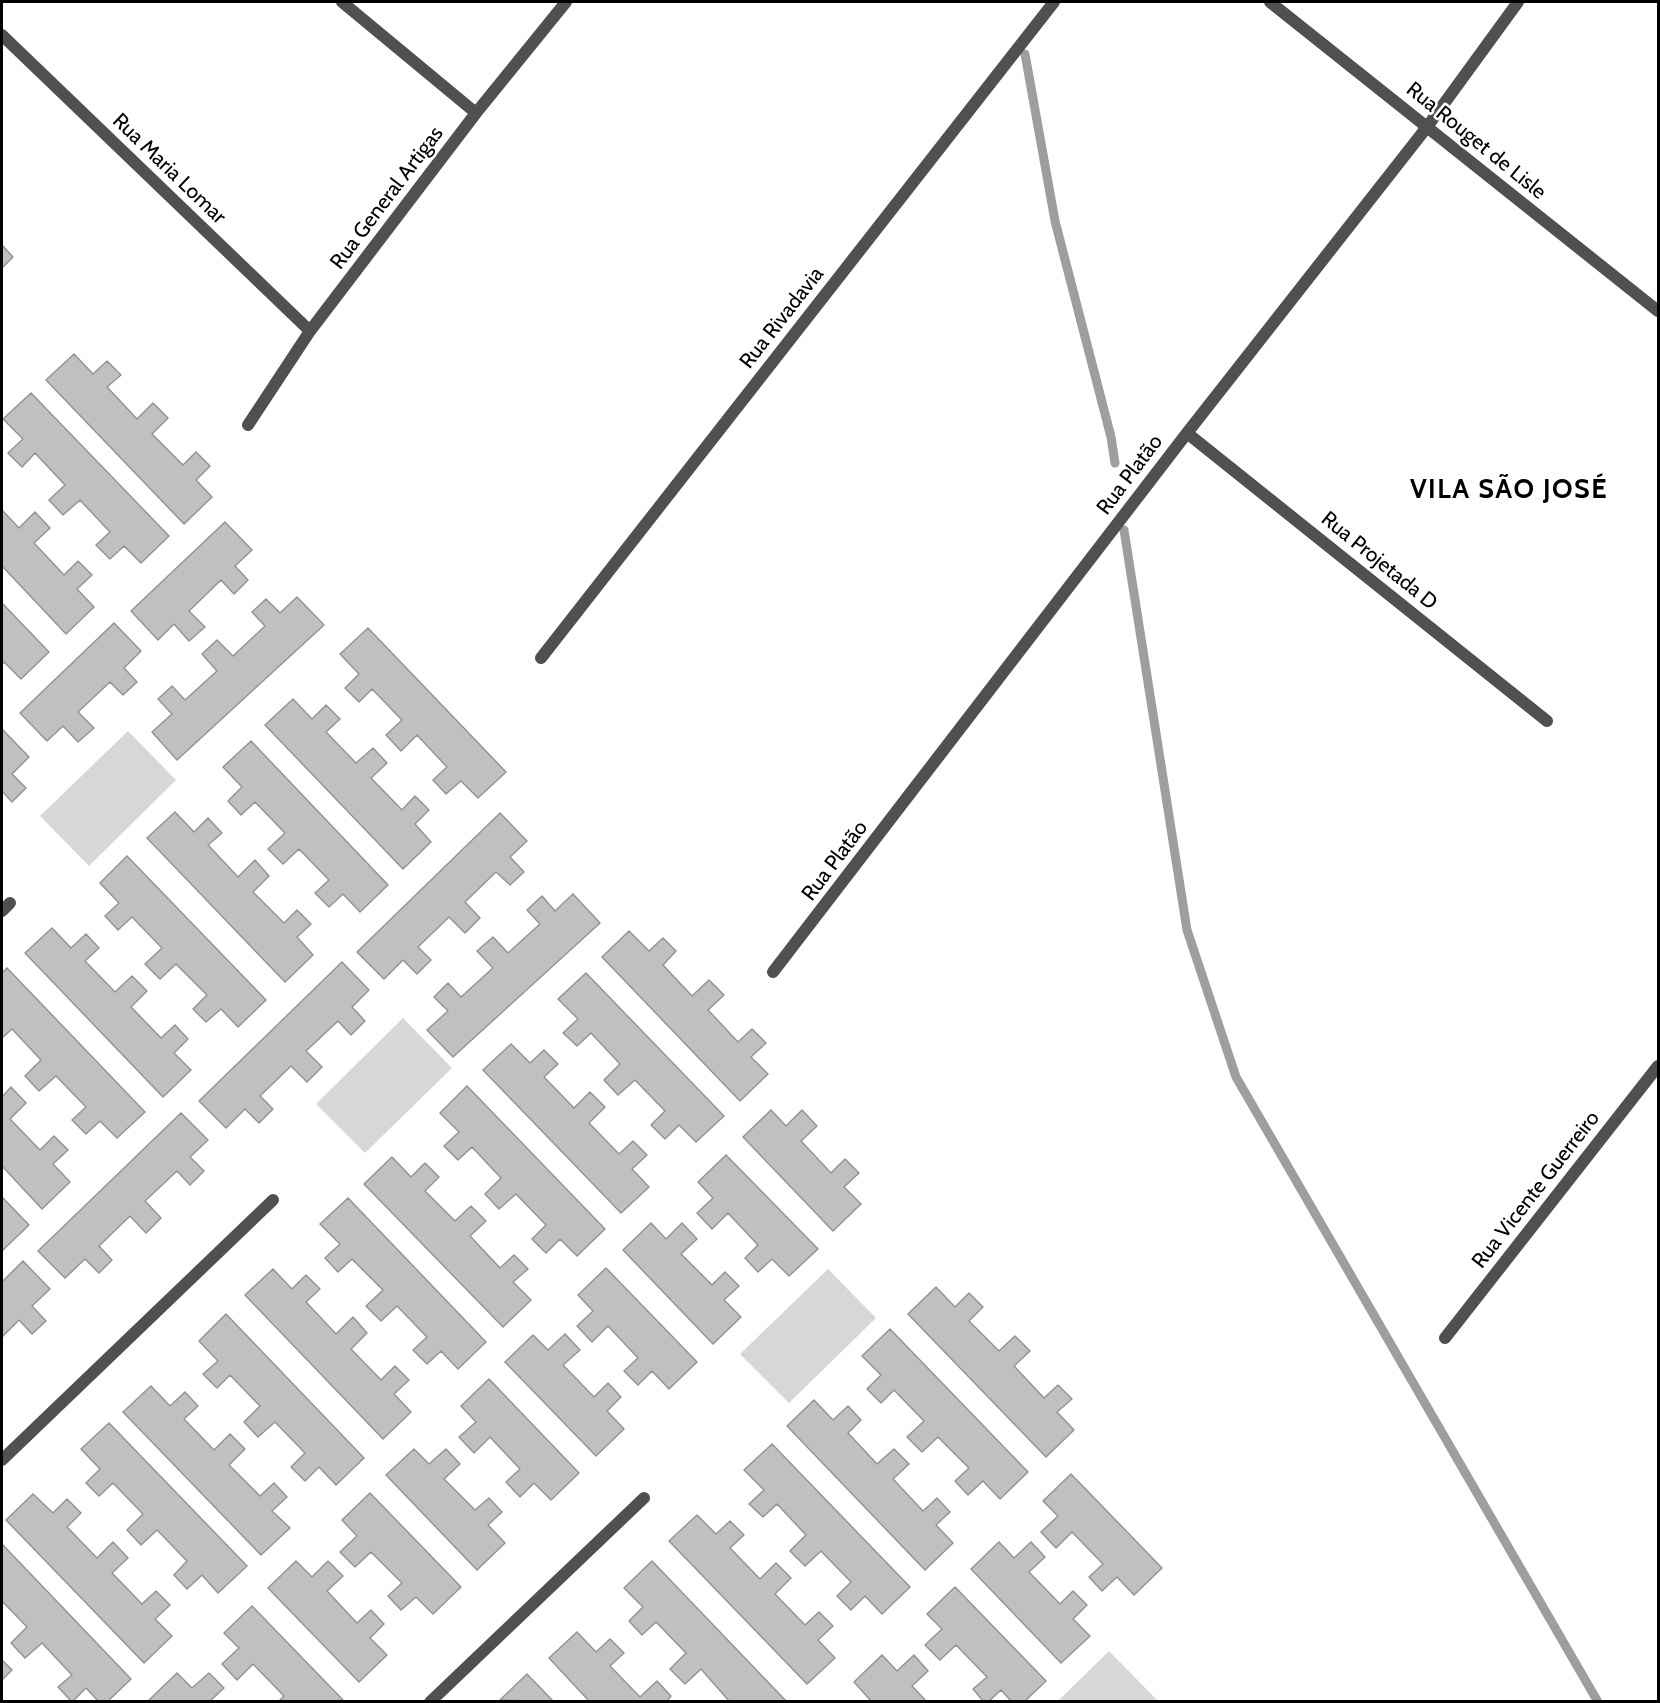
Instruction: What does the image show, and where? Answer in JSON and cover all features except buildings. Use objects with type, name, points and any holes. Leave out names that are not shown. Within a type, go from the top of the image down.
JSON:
[{"type":"street","points":[[342,2],[476,113]]},
{"type":"street","name":"Rua General Artigas","points":[[248,425],[310,332],[476,113],[566,2]]},
{"type":"street","name":"Rua Rivadavia","points":[[541,658],[1054,2]]},
{"type":"street","name":"Rua Rouget de Lisle","points":[[1270,2],[1659,311]]},
{"type":"street","name":"Rua Platão","points":[[773,972],[1187,433],[1427,127],[1518,2]]},
{"type":"street","name":"Rua Maria Lomar","points":[[2,35],[310,332]]},
{"type":"street","name":"Rua Projetada D","points":[[1187,433],[1547,721]]},
{"type":"street","name":"Rua Vicente Guerreiro","points":[[1445,1338],[1659,1066]]},
{"type":"street","points":[[2,1460],[273,1200]]},
{"type":"street","points":[[430,1701],[644,1498]]},
{"type":"shaded area","points":[[128,731],[176,780],[89,866],[40,816]]},
{"type":"shaded area","points":[[403,1018],[452,1068],[365,1153],[316,1104]]},
{"type":"shaded area","points":[[828,1269],[876,1318],[789,1403],[740,1354]]},
{"type":"shaded area","points":[[1109,1651],[1158,1701],[1058,1701]]},
{"type":"waterway","points":[[1025,54],[1055,221],[1111,437],[1115,463]]},
{"type":"waterway","points":[[1124,530],[1187,930],[1236,1077],[1598,1702]]},
{"type":"district","name":"VILA SÃO JOSÉ","points":[[1509,490]]}]
